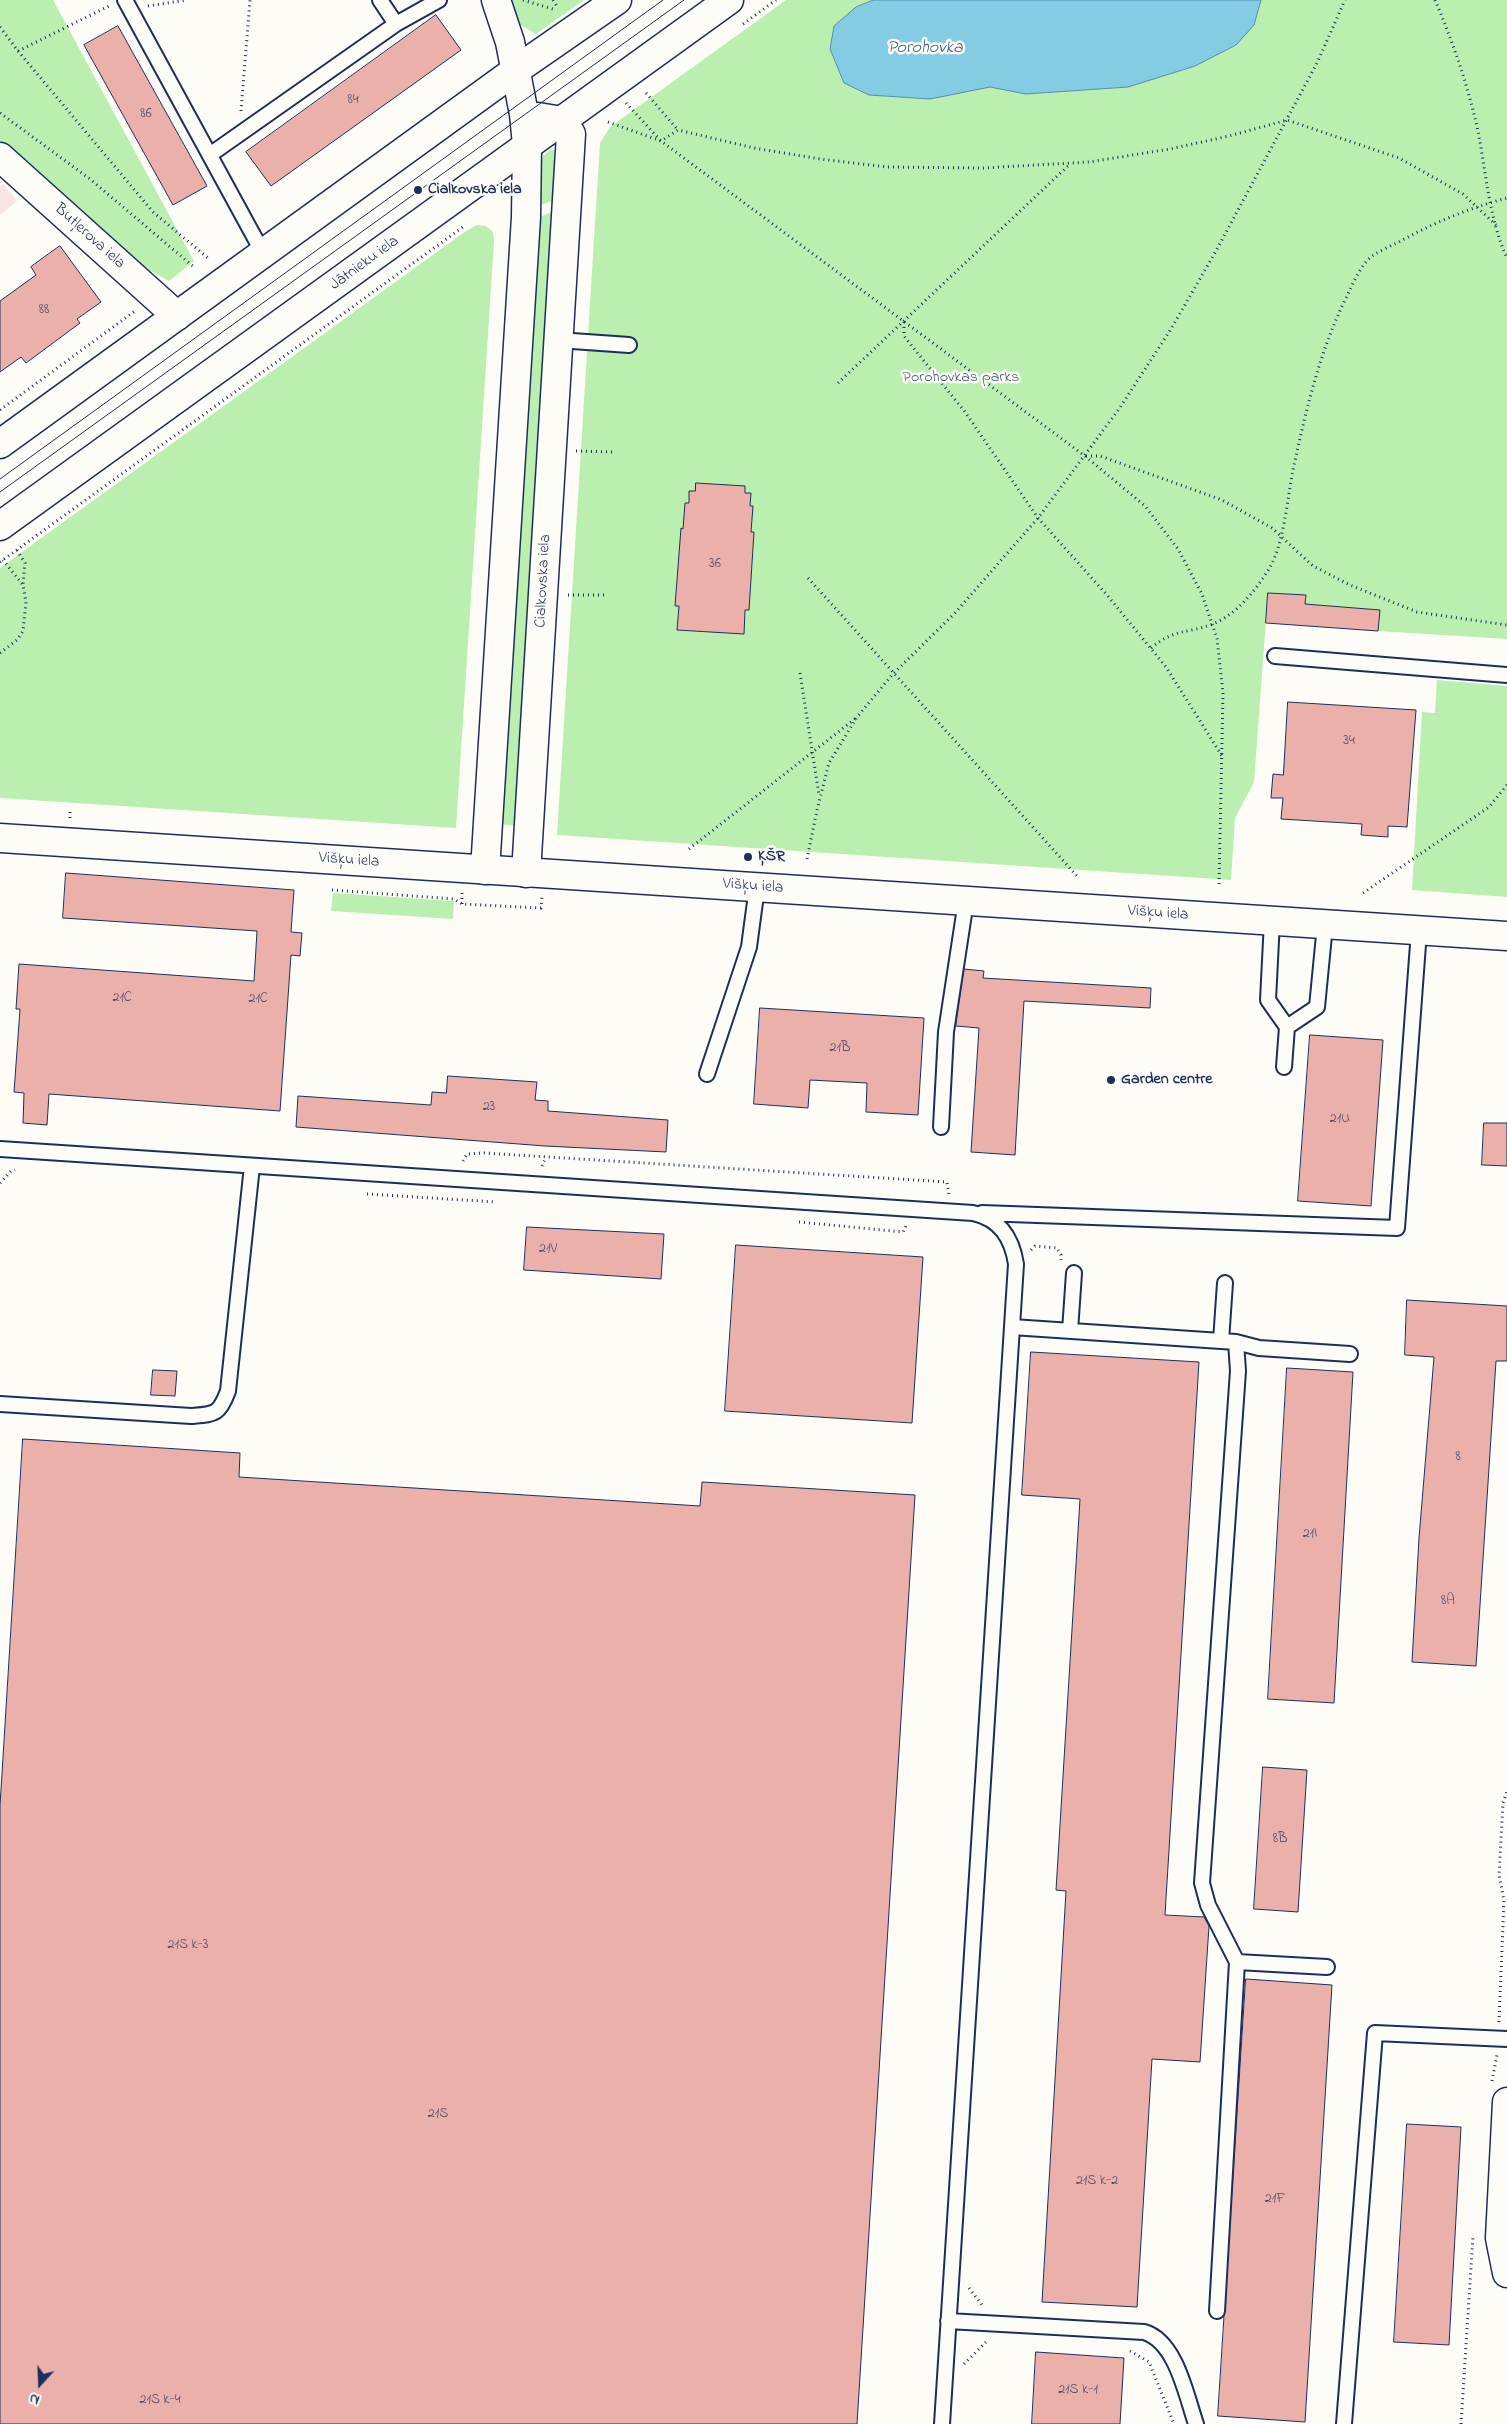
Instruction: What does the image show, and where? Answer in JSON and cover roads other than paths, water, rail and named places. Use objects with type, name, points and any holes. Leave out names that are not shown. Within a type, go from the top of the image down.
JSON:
[{"type":"street","points":[[485,870],[526,218],[527,145],[524,114],[516,70],[510,42],[496,0]]},
{"type":"street","points":[[0,444],[516,70],[617,0]]},
{"type":"street","name":"Jātnieku iela","points":[[0,526],[729,0]]},
{"type":"street","points":[[524,114],[562,122]]},
{"type":"street","name":"Cialkovska iela","points":[[526,873],[571,134],[562,122]]},
{"type":"street","name":"Butļerova iela","points":[[0,157],[177,316]]},
{"type":"street","name":"Višķu iela","points":[[0,838],[1507,936]]},
{"type":"street","points":[[1507,2102],[1503,2240],[1507,2273]]},
{"type":"lane","points":[[380,0],[396,24]]},
{"type":"lane","points":[[211,154],[239,137],[396,24],[439,0]]},
{"type":"lane","points":[[122,4],[211,154],[264,253]]},
{"type":"lane","points":[[558,340],[629,345]]},
{"type":"lane","points":[[1275,656],[1507,674]]},
{"type":"lane","points":[[707,1074],[749,947],[757,887]]},
{"type":"lane","points":[[941,1127],[946,1032],[966,901]]},
{"type":"lane","points":[[1272,921],[1268,1000],[1287,1027],[1284,1067]]},
{"type":"lane","points":[[1287,1027],[1318,1007],[1325,925]]},
{"type":"lane","points":[[0,1149],[974,1213],[1397,1228],[1419,931]]},
{"type":"lane","points":[[0,1404],[191,1416],[215,1414],[222,1407],[228,1391],[252,1166]]},
{"type":"lane","points":[[942,2424],[1016,1264],[1014,1249],[1000,1226],[983,1215],[974,1213]]},
{"type":"lane","points":[[1070,1331],[1074,1273]]},
{"type":"lane","points":[[1221,1341],[1225,1283]]},
{"type":"lane","points":[[1012,1327],[1236,1342],[1259,1348],[1350,1354]]},
{"type":"lane","points":[[1217,2311],[1237,1962],[1208,1905],[1202,1883],[1238,1371],[1236,1342]]},
{"type":"lane","points":[[1237,1962],[1327,1967]]},
{"type":"lane","points":[[1344,2424],[1375,2033],[1507,2039]]},
{"type":"lane","points":[[948,2321],[1144,2332],[1153,2335],[1168,2350],[1196,2424]]},
{"type":"water","name":"Porohovka","points":[[874,0],[1261,0],[1254,25],[1236,45],[1195,66],[1128,87],[1026,94],[990,87],[930,99],[869,95],[844,83],[830,49],[834,26],[856,7]]},
{"type":"tram line","points":[[0,479],[663,0]]},
{"type":"tram line","points":[[0,492],[684,0]]},
{"type":"place","name":"Cialkovska iela","points":[[418,190]]},
{"type":"place","name":"ĶŠR","points":[[748,857]]},
{"type":"place","name":"Garden centre","points":[[1111,1080]]},
{"type":"park label","name":"Porohovkas parks","points":[[961,378]]}]
